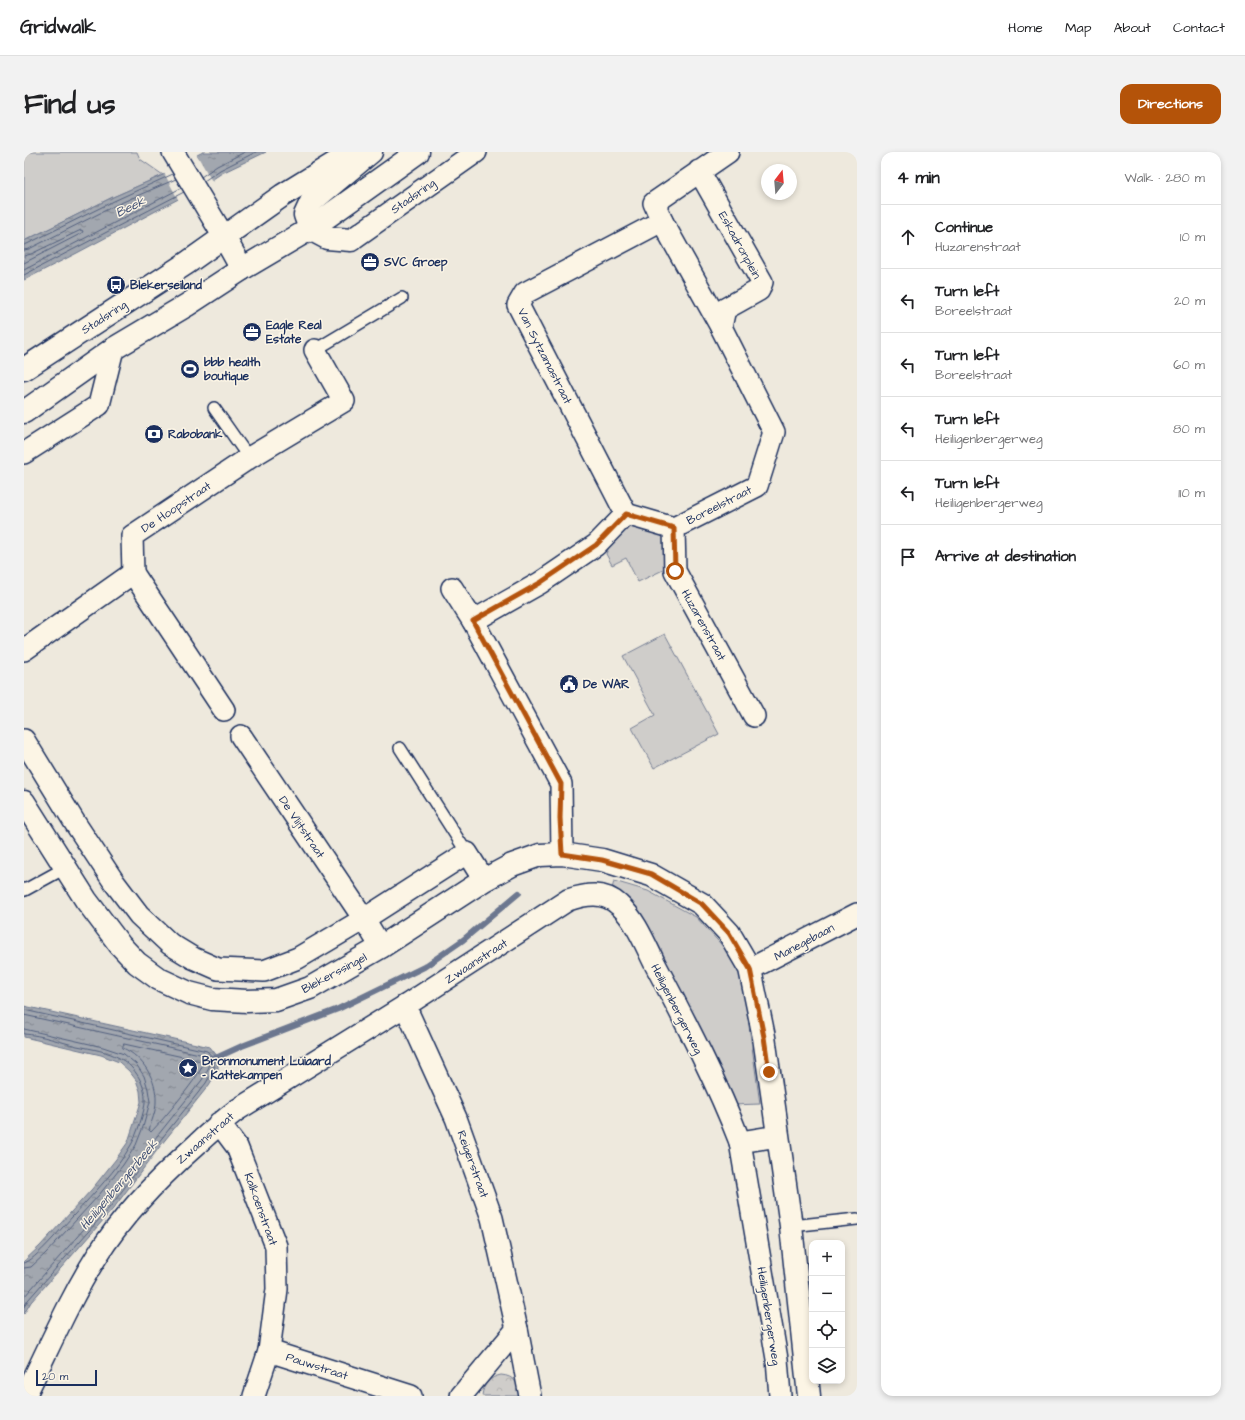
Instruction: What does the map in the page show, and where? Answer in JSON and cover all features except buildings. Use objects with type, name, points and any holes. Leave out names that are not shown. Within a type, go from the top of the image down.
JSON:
[{"type":"street","name":"Stadsring","points":[[24,369],[187,263],[283,195],[353,152]]},
{"type":"street","points":[[351,240],[327,238],[310,229],[305,215],[312,202],[371,152]]},
{"type":"street","points":[[24,412],[113,349],[187,305],[242,269],[310,229],[418,152]]},
{"type":"street","name":"Stadsring","points":[[351,240],[476,152]]},
{"type":"street","points":[[721,327],[662,221],[654,203],[728,152]]},
{"type":"street","points":[[176,158],[242,269]]},
{"type":"street","name":"Eskadronplein","points":[[699,171],[762,282],[759,290],[725,309],[721,327]]},
{"type":"street","name":"Van Sytzamastraat","points":[[626,514],[518,305],[525,293],[662,221]]},
{"type":"street","name":"Boreelstraat","points":[[626,514],[674,528],[756,486],[774,432],[721,327]]},
{"type":"street","points":[[24,453],[99,405],[113,349]]},
{"type":"street","name":"De Hoopstraat","points":[[133,573],[132,536],[249,458],[344,400],[315,350]]},
{"type":"street","points":[[473,621],[540,583],[596,545],[626,514]]},
{"type":"street","name":"Huzarenstraat","points":[[674,528],[675,571],[754,716]]},
{"type":"street","points":[[24,650],[133,573],[224,710]]},
{"type":"street","points":[[452,588],[473,621],[561,784],[560,818],[562,854],[602,860],[651,874],[702,904],[729,933],[750,969],[764,1037],[791,1226],[809,1396]]},
{"type":"street","name":"De Vlijtstraat","points":[[241,736],[364,919],[381,947]]},
{"type":"street","points":[[24,740],[114,882],[139,915],[170,944],[193,958],[218,969],[264,971],[298,958],[364,919],[467,853],[484,880]]},
{"type":"street","name":"Blekerssingel","points":[[24,802],[96,913],[120,945],[137,963],[159,979],[189,992],[212,999],[247,1002],[276,1000],[310,988],[381,947],[484,880],[512,865],[540,855],[562,854]]},
{"type":"street","name":"Zwaanstraat","points":[[25,1396],[82,1282],[107,1242],[147,1192],[219,1123],[237,1110],[406,1006],[568,900],[582,895],[595,894]]},
{"type":"street","name":"Heiligenbergerweg","points":[[595,894],[606,896],[618,904],[630,916],[674,1001],[729,1115],[740,1142],[775,1345],[780,1396]]},
{"type":"street","name":"Manegebaan","points":[[750,969],[857,914]]},
{"type":"street","name":"Reigerstraat","points":[[406,1006],[456,1118],[492,1218],[517,1329],[530,1396]]},
{"type":"street","name":"Kalkoenstraat","points":[[219,1123],[237,1147],[276,1246],[277,1289],[270,1351],[254,1396]]},
{"type":"street","points":[[740,1142],[778,1136]]},
{"type":"street","points":[[461,1396],[517,1329]]},
{"type":"street","name":"Pauwstraat","points":[[270,1351],[411,1396]]},
{"type":"lane","points":[[315,350],[402,298]]},
{"type":"lane","points":[[214,408],[249,458]]},
{"type":"lane","points":[[400,748],[467,853]]},
{"type":"lane","points":[[24,889],[25,890],[66,868]]},
{"type":"lane","points":[[791,1226],[857,1219]]},
{"type":"green space","points":[[24,152],[137,152],[140,159],[163,175],[113,197],[24,241]]},
{"type":"green space","points":[[634,521],[665,536],[668,548],[663,570],[638,582],[626,558],[612,565],[606,554],[614,535]]},
{"type":"green space","points":[[665,634],[719,734],[654,768],[632,728],[655,715],[623,656]]},
{"type":"green space","points":[[614,881],[648,891],[696,917],[729,953],[737,965],[743,983],[760,1104],[732,1105],[638,910],[626,896],[612,889]]},
{"type":"green space","points":[[501,1375],[510,1377],[515,1381],[521,1396],[482,1396],[484,1388],[490,1379]]},
{"type":"water","name":"Beek","points":[[203,152],[266,152],[222,173],[213,179],[214,180],[24,280],[24,241],[113,197],[163,175],[198,157],[197,155]]},
{"type":"water","name":"Heiligenbergerbeek","points":[[24,1006],[210,1047],[218,1057],[218,1070],[209,1085],[161,1145],[113,1209],[31,1302],[24,1314],[24,1261],[40,1246],[92,1189],[116,1159],[128,1142],[141,1102],[140,1091],[136,1080],[119,1062],[101,1055],[24,1037]]},
{"type":"pier","points":[[197,155],[213,183],[179,201],[164,173]]},
{"type":"waterway","points":[[211,1058],[218,1057],[242,1046],[338,1009],[424,967],[463,940],[519,893]]},
{"type":"place","name":"SVC Groep","points":[[370,262]]},
{"type":"place","name":"Blekerseiland","points":[[116,285]]},
{"type":"place","name":"Eagle Real Estate","points":[[252,332]]},
{"type":"place","name":"bbb health boutique","points":[[190,369]]},
{"type":"place","name":"Rabobank","points":[[154,434]]},
{"type":"place","name":"De WAR","points":[[569,684]]},
{"type":"place","name":"Bronmonument Luiaard - Kattekampen","points":[[188,1068]]},
{"type":"route","points":[[675,571],[674,528],[626,514],[596,545],[540,583],[473,621],[561,784],[560,818],[562,854],[602,860],[651,874],[702,904],[729,933],[750,969],[764,1037],[769,1072]]}]
